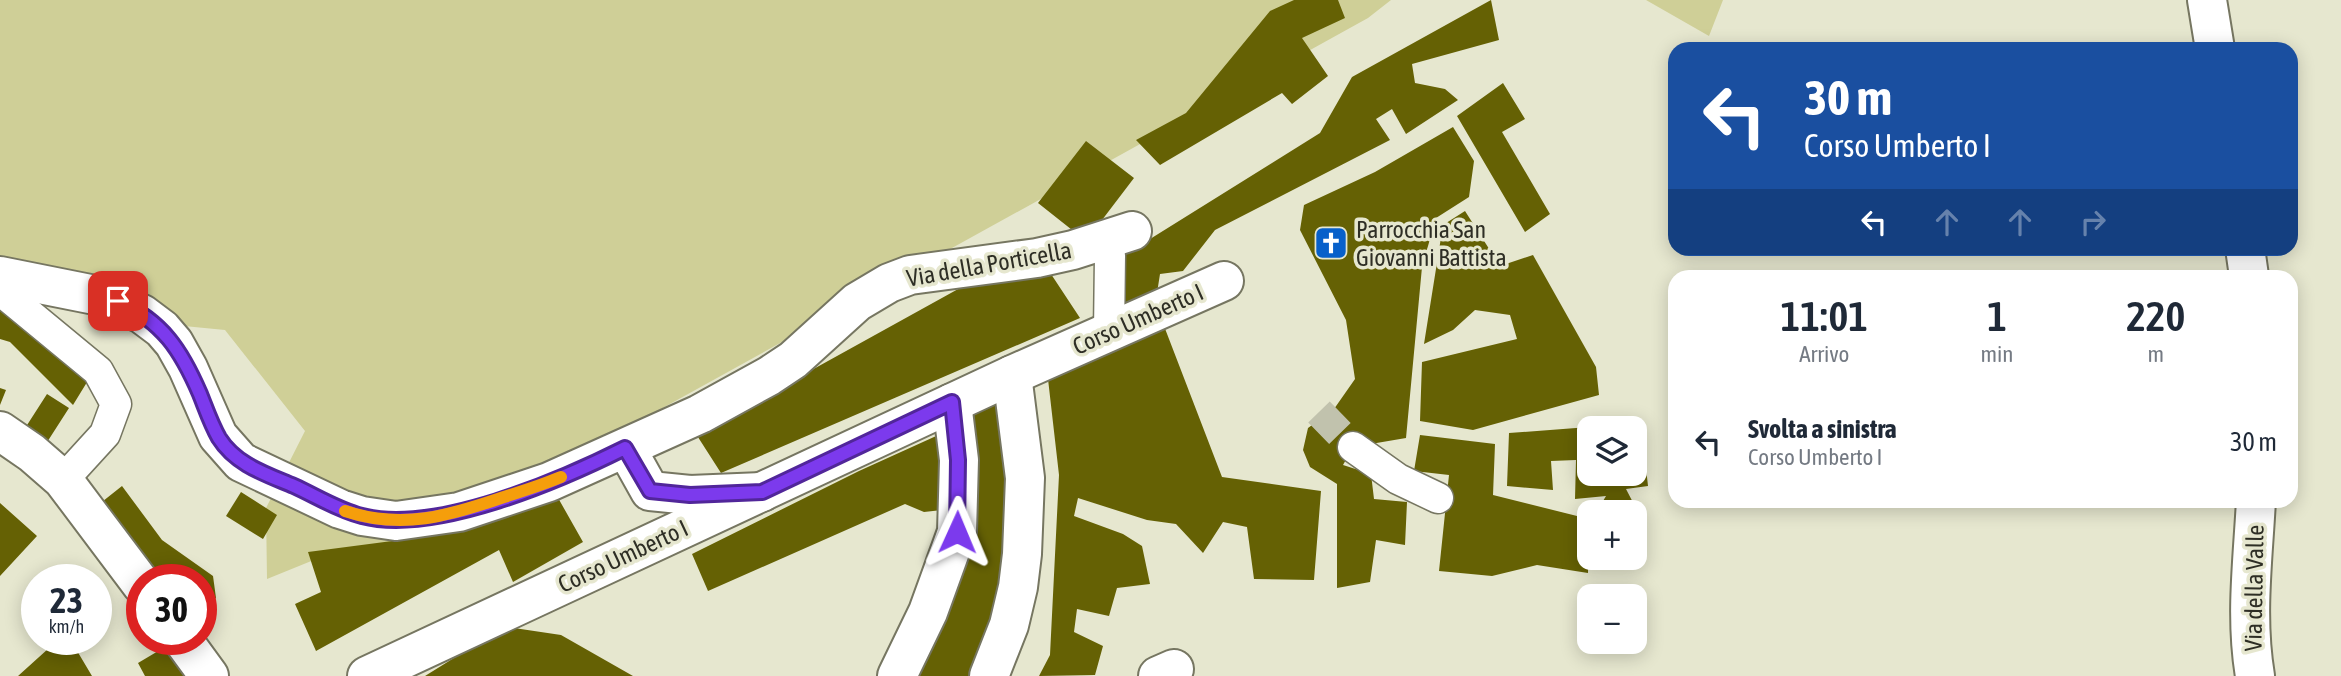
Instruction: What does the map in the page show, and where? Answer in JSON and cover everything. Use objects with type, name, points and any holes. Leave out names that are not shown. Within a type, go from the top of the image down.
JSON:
[{"type":"street","points":[[2207,0],[2214,42]]},
{"type":"street","points":[[1109,332],[1110,256],[1119,236]]},
{"type":"street","name":"Via della Porticella","points":[[0,276],[105,297],[142,314],[162,329],[174,343],[218,436],[231,453],[252,468],[340,509],[362,516],[396,521],[459,512],[549,482],[700,414],[793,360],[851,306],[889,283],[911,275],[1037,258],[1119,236]]},
{"type":"street","name":"Corso Umberto I","points":[[368,676],[952,402],[1224,281]]},
{"type":"street","points":[[0,290],[98,371],[116,404],[105,434],[63,480]]},
{"type":"street","points":[[998,672],[1014,604],[1022,554],[1025,478],[1012,375]]},
{"type":"street","points":[[897,676],[928,612],[957,532],[958,460],[952,402]]},
{"type":"street","points":[[0,431],[32,453],[63,480],[126,564]]},
{"type":"street","points":[[1353,447],[1398,479],[1438,498]]},
{"type":"street","points":[[625,448],[650,491],[690,495],[762,492]]},
{"type":"street","name":"Via della Valle","points":[[2255,508],[2249,604],[2250,642],[2255,676]]},
{"type":"street","points":[[194,655],[209,676]]},
{"type":"green space","points":[[0,0],[1391,0],[1368,18],[650,415],[413,575],[331,553],[267,579],[266,508],[305,431],[225,330],[143,322],[0,291]]},
{"type":"green space","points":[[1646,0],[1723,0],[1709,36]]},
{"type":"building","points":[[1294,0],[1338,0],[1345,18],[1302,38],[1328,76],[1292,104],[1282,93],[1160,165],[1136,140],[1186,113],[1270,11]]},
{"type":"building","points":[[1491,0],[1499,40],[1412,64],[1415,83],[1445,89],[1458,100],[1406,134],[1392,109],[1376,119],[1390,140],[1215,230],[1183,271],[1160,274],[1157,293],[1116,311],[1118,259],[1320,133],[1352,77]]},
{"type":"building","points":[[1503,83],[1525,119],[1502,132],[1550,214],[1525,232],[1457,116]]},
{"type":"building","points":[[1453,127],[1474,161],[1469,197],[1436,218],[1422,267],[1406,438],[1353,447],[1343,465],[1371,474],[1374,499],[1407,502],[1405,545],[1376,540],[1370,582],[1337,588],[1337,484],[1310,467],[1303,450],[1308,428],[1334,409],[1355,379],[1346,320],[1300,230],[1304,205],[1375,172]]},
{"type":"building","points":[[1086,141],[1134,178],[1086,241],[1038,203]]},
{"type":"building","points":[[1465,211],[1500,266],[1533,255],[1596,367],[1599,395],[1473,430],[1420,421],[1422,362],[1517,339],[1510,315],[1475,310],[1453,330],[1424,344],[1443,225]]},
{"type":"building","points":[[1049,271],[1080,318],[721,473],[696,434],[969,283]]},
{"type":"building","points":[[0,308],[92,374],[73,405],[10,342],[0,339]]},
{"type":"building","points":[[1164,326],[1222,477],[1321,491],[1314,580],[1254,579],[1247,527],[1223,522],[1203,553],[1176,524],[1147,520],[1078,498],[1074,516],[1123,534],[1142,546],[1150,584],[1117,588],[1109,616],[1077,609],[1074,632],[1103,646],[1095,675],[1039,676],[1050,655],[1059,475],[1048,379]]},
{"type":"building","points":[[0,388],[6,390],[0,405]]},
{"type":"building","points":[[47,394],[69,408],[42,450],[20,436]]},
{"type":"building","points":[[1002,400],[1009,543],[1005,601],[973,676],[912,676],[965,416]]},
{"type":"building","points":[[1577,428],[1577,486],[1647,486],[1647,477],[1648,486],[1626,489],[1632,500],[1604,500],[1606,496],[1575,499],[1576,460],[1551,461],[1553,490],[1507,486],[1509,433]]},
{"type":"building","points":[[945,432],[942,510],[924,512],[905,504],[708,591],[692,554],[859,471]]},
{"type":"building","points":[[1420,435],[1495,444],[1493,495],[1577,516],[1577,570],[1588,570],[1588,573],[1537,565],[1492,576],[1439,571],[1449,475],[1414,471]]},
{"type":"building","points":[[122,486],[162,540],[196,564],[142,564],[93,509]]},
{"type":"building","points":[[553,489],[583,542],[513,582],[499,550],[316,651],[295,604],[321,592],[308,552],[461,532]]},
{"type":"building","points":[[241,492],[277,515],[263,539],[226,516]]},
{"type":"building","points":[[0,503],[37,536],[0,576]]},
{"type":"building","points":[[514,628],[561,635],[633,676],[425,676],[470,648]]},
{"type":"building","points":[[41,655],[80,655],[92,676],[18,676]]},
{"type":"building","points":[[151,655],[178,655],[192,676],[145,676],[138,663]]},
{"type":"tunnel","points":[[1319,412],[1353,447]]},
{"type":"slow traffic","points":[[345,511],[396,521],[437,517],[561,477]]},
{"type":"place","name":"Parrocchia San Giovanni Battista","points":[[1331,243]]},
{"type":"route","points":[[118,301],[153,321],[174,343],[218,436],[241,462],[340,509],[362,516],[396,521],[459,512],[549,482],[625,448],[650,491],[690,495],[762,492],[952,402],[958,460],[957,532]]}]
